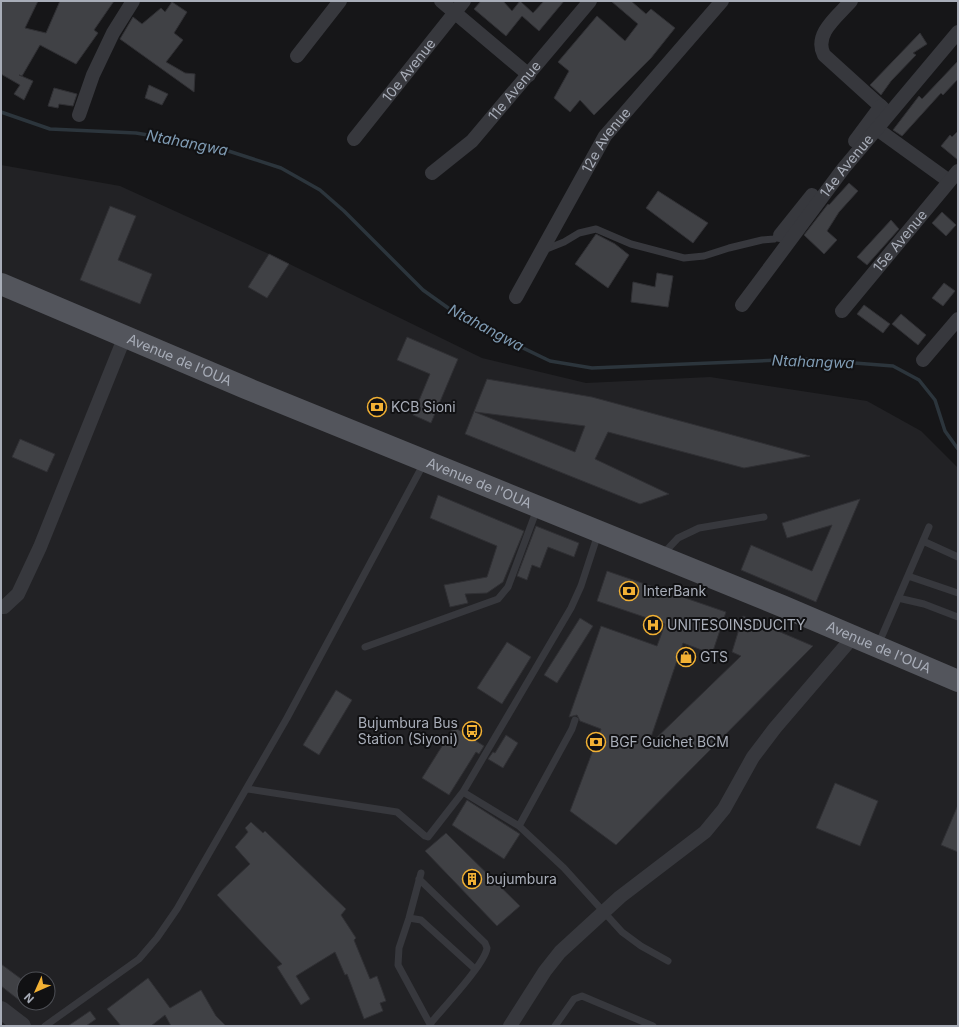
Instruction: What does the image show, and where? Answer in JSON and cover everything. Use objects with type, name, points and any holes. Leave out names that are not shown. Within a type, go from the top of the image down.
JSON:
[{"type":"main road","name":"Avenue de l'OUA","points":[[1,284],[958,681]]},
{"type":"street","points":[[79,115],[93,75],[113,34],[132,1]]},
{"type":"street","points":[[297,56],[340,1]]},
{"type":"street","points":[[441,1],[529,75]]},
{"type":"street","name":"10e Avenue","points":[[354,139],[464,1]]},
{"type":"street","name":"11e Avenue","points":[[432,173],[466,147],[529,75],[590,1]]},
{"type":"street","name":"12e Avenue","points":[[516,297],[606,136],[722,1]]},
{"type":"street","points":[[780,235],[885,110],[824,55],[821,49],[822,34],[851,1]]},
{"type":"street","name":"14e Avenue","points":[[742,305],[833,181],[877,129],[885,110],[958,32]]},
{"type":"street","points":[[877,129],[955,175]]},
{"type":"street","name":"15e Avenue","points":[[842,311],[955,175]]},
{"type":"street","points":[[923,360],[958,319]]},
{"type":"street","points":[[1,607],[4,607],[18,594],[40,547],[126,336]]},
{"type":"street","points":[[510,1026],[545,971],[560,952],[620,897],[705,832],[724,809],[753,757],[775,728],[853,637]]},
{"type":"street","points":[[1,1010],[22,1026]]},
{"type":"lane","points":[[542,250],[564,242],[579,233],[596,229],[630,244],[684,258],[704,256],[728,248],[762,240],[774,239],[780,235]]},
{"type":"lane","points":[[45,1026],[133,963],[157,938],[177,909],[248,789],[425,460]]},
{"type":"lane","points":[[365,647],[498,599],[508,587],[538,507]]},
{"type":"lane","points":[[660,557],[678,538],[699,528],[764,517]]},
{"type":"lane","points":[[877,647],[929,527]]},
{"type":"lane","points":[[248,789],[397,812],[428,837],[463,792],[571,608],[581,586],[599,532]]},
{"type":"lane","points":[[923,541],[958,557]]},
{"type":"lane","points":[[908,576],[958,593]]},
{"type":"lane","points":[[898,598],[924,604],[958,617]]},
{"type":"lane","points":[[519,826],[572,729],[574,720]]},
{"type":"lane","points":[[463,792],[519,826],[559,864],[622,932],[641,946],[668,961]]},
{"type":"lane","points":[[420,876],[485,943],[487,951],[475,969],[430,1025],[398,965],[399,948],[409,918],[420,876]]},
{"type":"lane","points":[[409,918],[421,920],[475,969]]},
{"type":"lane","points":[[555,1026],[574,999],[582,996],[653,1026]]},
{"type":"shaded area","points":[[1,165],[120,186],[269,254],[482,358],[586,383],[710,377],[867,401],[921,431],[958,468],[958,1026],[1,1026]]},
{"type":"building","points":[[1,1],[38,1],[25,28],[46,33],[60,1],[114,1],[94,30],[98,33],[76,64],[40,45],[22,76],[19,75],[33,81],[24,100],[14,94],[20,85],[1,74]]},
{"type":"building","points":[[481,1],[503,1],[512,11],[520,1],[533,13],[544,1],[564,1],[539,31],[522,16],[506,36],[474,9]]},
{"type":"building","points":[[611,1],[631,1],[646,14],[651,9],[675,28],[651,58],[594,115],[580,100],[570,112],[554,98],[569,71],[558,62],[597,16],[625,41],[638,24]]},
{"type":"building","points":[[172,2],[187,12],[174,33],[183,40],[166,62],[185,73],[195,74],[194,92],[120,39],[133,17],[142,24],[161,8],[165,12]]},
{"type":"building","points":[[920,33],[927,44],[913,53],[916,55],[891,81],[881,95],[870,85]]},
{"type":"building","points":[[958,61],[958,79],[943,95],[941,93],[902,136],[893,130],[919,96],[922,99]]},
{"type":"building","points":[[149,85],[168,94],[162,105],[145,98]]},
{"type":"building","points":[[54,88],[77,94],[73,106],[59,104],[58,108],[48,106]]},
{"type":"building","points":[[958,131],[958,160],[941,146],[950,135],[952,137]]},
{"type":"building","points":[[849,183],[858,191],[839,212],[827,231],[837,240],[824,254],[804,235],[828,204],[829,205]]},
{"type":"building","points":[[658,191],[708,223],[693,243],[646,208]]},
{"type":"building","points":[[110,206],[136,216],[118,260],[152,274],[140,304],[80,280]]},
{"type":"building","points":[[942,212],[956,225],[946,236],[932,223]]},
{"type":"building","points":[[891,220],[899,229],[867,265],[857,257]]},
{"type":"building","points":[[596,234],[615,244],[629,255],[608,288],[575,264]]},
{"type":"building","points":[[269,254],[289,264],[267,298],[248,287]]},
{"type":"building","points":[[657,273],[673,276],[668,307],[631,302],[633,282],[655,287]]},
{"type":"building","points":[[944,283],[955,291],[943,306],[932,298]]},
{"type":"building","points":[[864,305],[890,324],[883,333],[857,314]]},
{"type":"building","points":[[901,314],[926,335],[918,345],[892,324]]},
{"type":"building","points":[[407,337],[458,359],[431,423],[413,415],[430,374],[397,360]]},
{"type":"building","points":[[487,379],[592,397],[810,456],[744,468],[608,432],[595,459],[669,494],[640,504],[465,434]],"holes":[[[475,412],[585,426],[575,452]]]},
{"type":"building","points":[[20,439],[55,454],[47,472],[12,457]]},
{"type":"building","points":[[438,495],[524,531],[503,582],[487,593],[465,594],[468,603],[450,607],[444,585],[487,577],[497,546],[430,518]]},
{"type":"building","points":[[860,499],[816,602],[741,570],[751,545],[812,571],[832,525],[787,538],[782,523]]},
{"type":"building","points":[[536,526],[579,543],[574,557],[548,547],[540,568],[532,565],[527,580],[517,576]]},
{"type":"building","points":[[607,571],[726,612],[712,654],[683,643],[648,746],[741,656],[732,652],[743,616],[813,646],[616,845],[570,811],[601,729],[580,721],[577,715],[569,717],[601,626],[657,646],[665,624],[597,601]]},
{"type":"building","points":[[580,618],[593,626],[557,683],[544,675]]},
{"type":"building","points":[[507,642],[531,657],[502,704],[477,688]]},
{"type":"building","points":[[336,690],[352,700],[319,755],[303,745]]},
{"type":"building","points":[[454,727],[484,746],[479,754],[476,752],[449,795],[422,778]]},
{"type":"building","points":[[506,735],[518,743],[503,768],[488,759],[493,752],[495,753]]},
{"type":"building","points":[[835,783],[878,801],[860,846],[816,828]]},
{"type":"building","points":[[467,800],[520,834],[504,859],[452,825]]},
{"type":"building","points":[[958,805],[958,852],[941,845]]},
{"type":"building","points":[[251,822],[263,833],[265,831],[346,909],[341,915],[356,938],[354,940],[370,979],[377,976],[386,1001],[380,1003],[383,1011],[364,1019],[347,974],[345,975],[335,952],[296,976],[310,999],[301,1005],[277,967],[282,964],[217,895],[250,864],[235,847],[248,832],[245,828]]},
{"type":"building","name":"bujumbura","points":[[446,833],[520,906],[497,926],[425,851]]},
{"type":"building","points":[[1,964],[16,975],[16,998],[1,986]]},
{"type":"building","points":[[148,978],[170,1008],[201,990],[216,1016],[226,1026],[171,1026],[165,1015],[151,1026],[121,1026],[107,1009]]},
{"type":"building","points":[[90,1011],[96,1019],[86,1026],[68,1026]]},
{"type":"waterway","name":"Ntahangwa","points":[[1,112],[50,129],[136,133],[213,146],[281,168],[320,190],[344,211],[423,290],[465,320],[550,361],[592,368],[803,359],[893,366],[919,380],[935,400],[945,431],[958,449]]},
{"type":"place","name":"KCB Sioni","points":[[377,407]]},
{"type":"place","name":"InterBank","points":[[629,591]]},
{"type":"place","name":"UNITESOINSDUCITY","points":[[653,625]]},
{"type":"place","name":"GTS","points":[[686,657]]},
{"type":"place","name":"Bujumbura Bus Station (Siyoni)","points":[[472,731]]},
{"type":"place","name":"BGF Guichet BCM","points":[[596,742]]},
{"type":"place","name":"bujumbura","points":[[472,879]]}]
